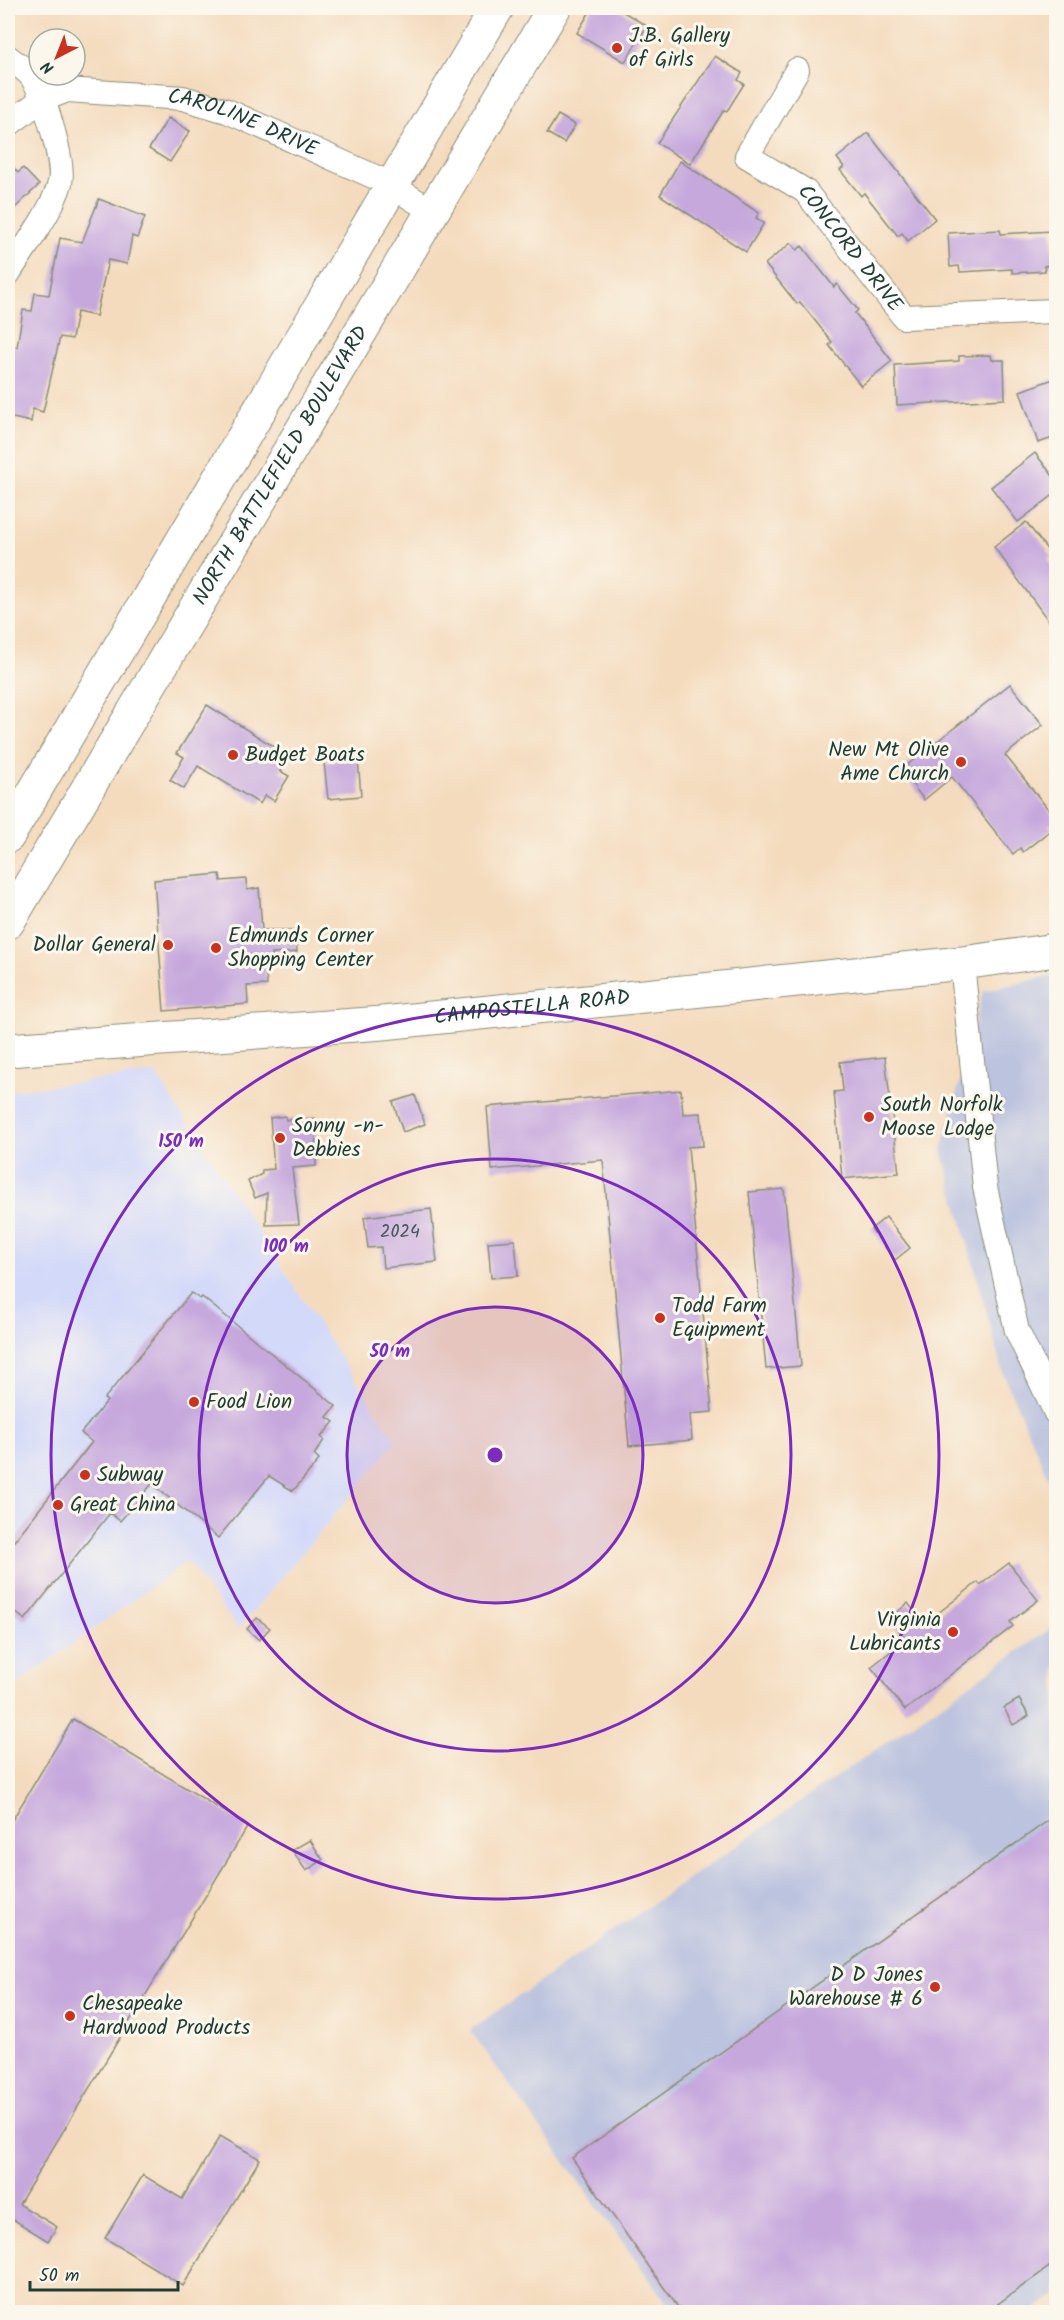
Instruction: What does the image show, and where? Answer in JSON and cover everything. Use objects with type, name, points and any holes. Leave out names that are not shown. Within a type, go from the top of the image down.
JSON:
[{"type":"main road","points":[[8,836],[497,8]]},
{"type":"main road","name":"NORTH BATTLEFIELD BOULEVARD","points":[[8,922],[554,8]]},
{"type":"main road","name":"CAMPOSTELLA ROAD","points":[[8,1050],[383,1023],[963,963],[1056,950]]},
{"type":"street","points":[[8,57],[32,77],[56,147],[61,180],[48,208],[8,274]]},
{"type":"street","name":"CONCORD DRIVE","points":[[797,70],[747,156],[805,191],[904,317],[1056,311]]},
{"type":"street","name":"CAROLINE DRIVE","points":[[8,125],[41,100],[68,90],[151,94],[194,101],[227,111],[391,184],[432,211]]},
{"type":"street","points":[[963,963],[986,1187],[1017,1331],[1056,1413]]},
{"type":"shaded area","points":[[1056,975],[1056,1496],[1003,1373],[942,1150],[983,991]]},
{"type":"shaded area","points":[[155,1073],[396,1442],[238,1629],[187,1561],[8,1691],[8,1091]]},
{"type":"shaded area","points":[[1056,1625],[1056,2295],[1032,2312],[673,2312],[470,2030]]},
{"type":"building","name":"J.B. Gallery of Girls","points":[[592,8],[617,8],[647,26],[625,62],[577,33]]},
{"type":"building","points":[[715,56],[742,73],[738,80],[744,84],[727,111],[724,110],[690,164],[657,143]]},
{"type":"building","points":[[558,115],[575,125],[564,143],[547,133]]},
{"type":"building","points":[[168,118],[190,131],[170,162],[149,149]]},
{"type":"building","points":[[868,133],[935,219],[908,241],[902,233],[898,236],[864,193],[861,196],[840,170],[844,167],[837,158]]},
{"type":"building","points":[[8,161],[18,173],[23,168],[39,185],[15,208],[8,199]]},
{"type":"building","points":[[680,161],[759,213],[756,218],[764,223],[746,252],[660,195]]},
{"type":"building","points":[[99,199],[145,217],[137,238],[132,236],[127,264],[108,260],[96,316],[77,312],[72,339],[60,337],[43,412],[33,409],[31,422],[8,417],[8,345],[17,347],[23,310],[32,311],[35,293],[49,295],[60,238],[82,242]]},
{"type":"building","points":[[1000,230],[1001,234],[1052,231],[1054,265],[1044,266],[1045,271],[1012,273],[1012,269],[960,272],[959,266],[950,267],[948,233]]},
{"type":"building","points":[[791,243],[797,250],[802,246],[834,287],[837,284],[858,310],[855,313],[892,361],[861,386],[829,345],[832,342],[765,264]]},
{"type":"building","points":[[991,355],[992,360],[1004,360],[1005,399],[897,405],[895,365],[959,361],[959,356]]},
{"type":"building","points":[[1056,378],[1056,437],[1038,443],[1020,391]]},
{"type":"building","points":[[1035,453],[1056,480],[1056,493],[1018,522],[991,487]]},
{"type":"building","points":[[1026,522],[1052,556],[1048,559],[1056,570],[1056,631],[994,547]]},
{"type":"building","name":"New Mt Olive Ame Church","points":[[1010,684],[1043,725],[1005,755],[1056,819],[1049,825],[1052,829],[1023,852],[1020,848],[1013,854],[952,777],[924,800],[901,770]]},
{"type":"building","name":"Budget Boats","points":[[207,705],[289,756],[280,771],[289,776],[274,801],[265,795],[260,804],[198,766],[184,789],[170,780],[184,757],[177,753]]},
{"type":"building","points":[[358,759],[361,796],[328,799],[324,762]]},
{"type":"building","name":"Edmunds Corner Shopping Center","points":[[220,874],[221,881],[246,879],[247,890],[259,888],[262,930],[295,930],[297,952],[272,954],[273,965],[265,966],[267,985],[247,986],[248,1004],[164,1011],[154,880]]},
{"type":"building","name":"South Norfolk Moose Lodge","points":[[885,1057],[899,1173],[842,1179],[834,1092],[843,1091],[840,1062]]},
{"type":"building","name":"Todd Farm Equipment","points":[[681,1090],[683,1114],[701,1113],[703,1146],[688,1147],[712,1412],[690,1414],[692,1440],[629,1446],[603,1160],[492,1170],[487,1107]]},
{"type":"building","points":[[415,1095],[425,1124],[403,1132],[393,1102]]},
{"type":"building","points":[[285,1116],[286,1120],[315,1118],[316,1166],[292,1168],[299,1224],[266,1225],[267,1193],[255,1198],[248,1181],[262,1174],[262,1170],[274,1169],[270,1118]]},
{"type":"building","points":[[784,1189],[801,1366],[766,1369],[749,1192]]},
{"type":"building","points":[[431,1209],[437,1262],[383,1268],[381,1247],[368,1248],[364,1217]]},
{"type":"building","points":[[886,1217],[910,1248],[895,1260],[871,1229]]},
{"type":"building","points":[[515,1240],[518,1276],[491,1278],[488,1242]]},
{"type":"building","points":[[191,1293],[200,1299],[202,1297],[336,1406],[327,1417],[334,1422],[321,1437],[324,1440],[314,1455],[319,1460],[293,1491],[269,1476],[218,1538],[152,1484],[120,1521],[110,1513],[25,1620],[8,1606],[8,1549],[92,1442],[81,1433],[107,1401],[104,1399]]},
{"type":"building","name":"Virginia Lubricants","points":[[1009,1563],[1038,1600],[1010,1622],[1013,1626],[905,1710],[871,1667],[906,1639],[890,1618],[908,1603],[924,1624],[978,1582],[980,1585]]},
{"type":"building","points":[[257,1618],[270,1628],[259,1640],[247,1629]]},
{"type":"building","points":[[1019,1699],[1029,1716],[1013,1725],[1004,1708]]},
{"type":"building","name":"Chesapeake Hardwood Products","points":[[73,1719],[248,1826],[19,2204],[57,2227],[48,2241],[11,2218],[8,2223],[8,1827]]},
{"type":"building","name":"D D Jones Warehouse # 6","points":[[1056,1815],[1056,2262],[985,2313],[682,2313],[572,2158]]},
{"type":"building","points":[[310,1840],[323,1860],[306,1871],[292,1850]]},
{"type":"building","points":[[220,2136],[260,2159],[183,2286],[105,2238],[143,2175],[182,2199]]},
{"type":"place","name":"J.B. Gallery of Girls","points":[[617,48]]},
{"type":"place","name":"Budget Boats","points":[[233,755]]},
{"type":"place","name":"New Mt Olive Ame Church","points":[[961,762]]},
{"type":"place","name":"Dollar General","points":[[168,945]]},
{"type":"place","name":"Edmunds Corner Shopping Center","points":[[216,948]]},
{"type":"place","name":"South Norfolk Moose Lodge","points":[[869,1117]]},
{"type":"place","name":"Sonny -n- Debbies","points":[[280,1138]]},
{"type":"place","name":"Todd Farm Equipment","points":[[660,1318]]},
{"type":"place","name":"Food Lion","points":[[194,1402]]},
{"type":"place","name":"Subway","points":[[85,1475]]},
{"type":"place","name":"Great China","points":[[58,1505]]},
{"type":"place","name":"Virginia Lubricants","points":[[953,1632]]},
{"type":"place","name":"D D Jones Warehouse # 6","points":[[935,1987]]},
{"type":"place","name":"Chesapeake Hardwood Products","points":[[70,2016]]}]
